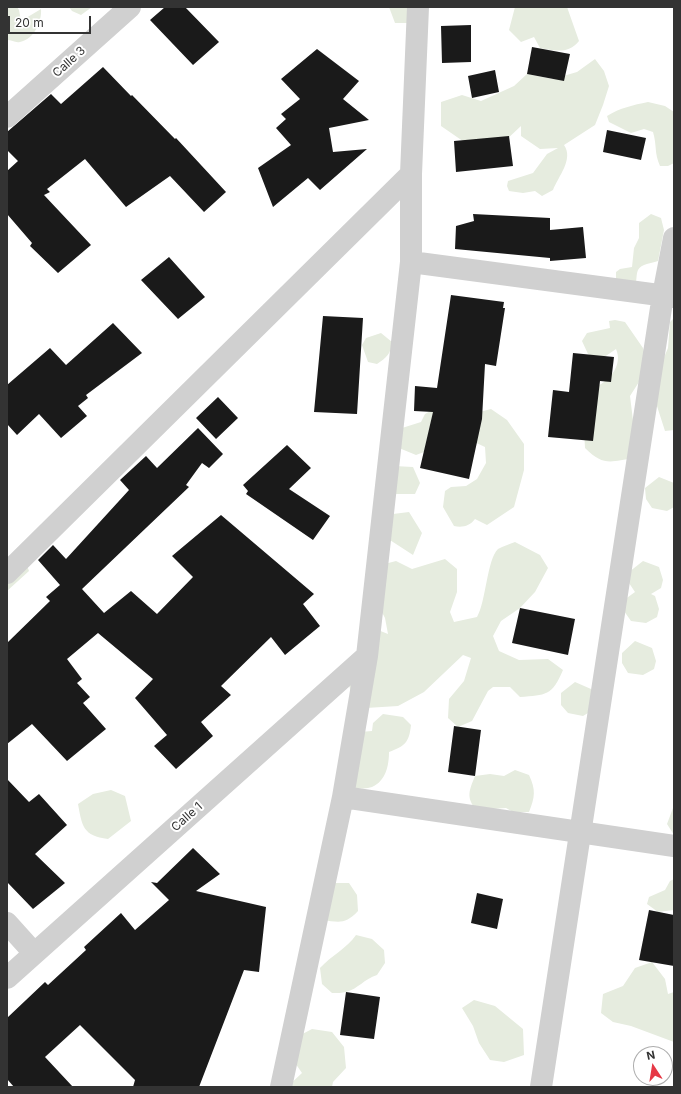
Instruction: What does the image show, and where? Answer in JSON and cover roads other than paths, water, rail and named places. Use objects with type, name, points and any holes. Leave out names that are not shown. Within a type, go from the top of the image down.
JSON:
[{"type":"street","name":"Calle 3","points":[[7,117],[130,7]]},
{"type":"street","points":[[281,1087],[343,797],[367,656],[411,262],[411,174],[418,7]]},
{"type":"street","points":[[7,573],[411,174]]},
{"type":"street","points":[[542,1087],[581,832],[669,296],[674,238]]},
{"type":"street","points":[[411,262],[669,296]]},
{"type":"street","name":"Calle 1","points":[[7,978],[367,656]]},
{"type":"street","points":[[343,797],[674,846]]},
{"type":"street","points":[[7,923],[34,953]]}]
